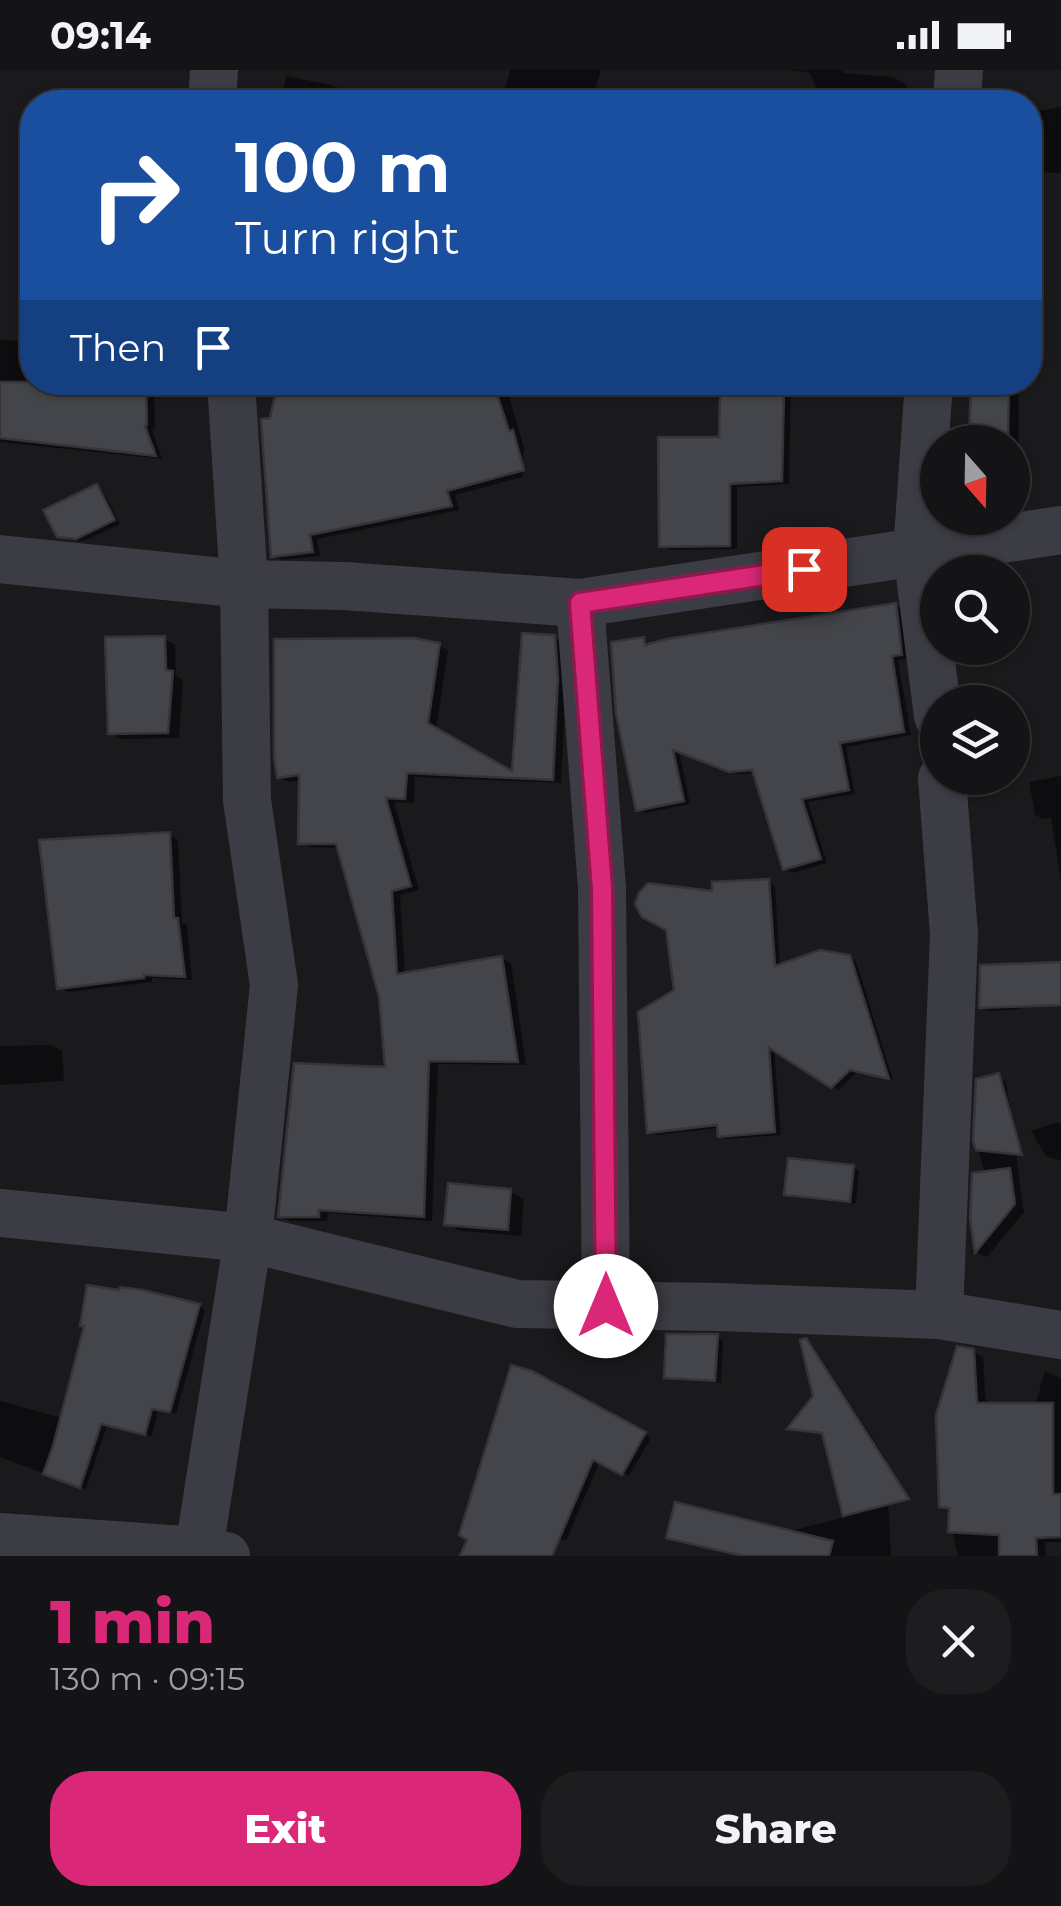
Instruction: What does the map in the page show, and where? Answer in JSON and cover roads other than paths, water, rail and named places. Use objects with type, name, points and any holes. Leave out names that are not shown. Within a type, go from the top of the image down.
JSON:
[{"type":"street","points":[[0,1537],[205,1555],[248,1238],[274,985],[247,800],[244,584],[232,395]]},
{"type":"street","points":[[929,395],[917,552],[934,685]]},
{"type":"street","points":[[0,559],[244,584],[344,586],[580,603],[1061,530]]},
{"type":"street","points":[[580,603],[602,888],[606,1306]]},
{"type":"street","points":[[939,1315],[954,934],[943,795]]},
{"type":"street","points":[[0,1213],[248,1238],[518,1304],[939,1315],[1061,1335]]}]
